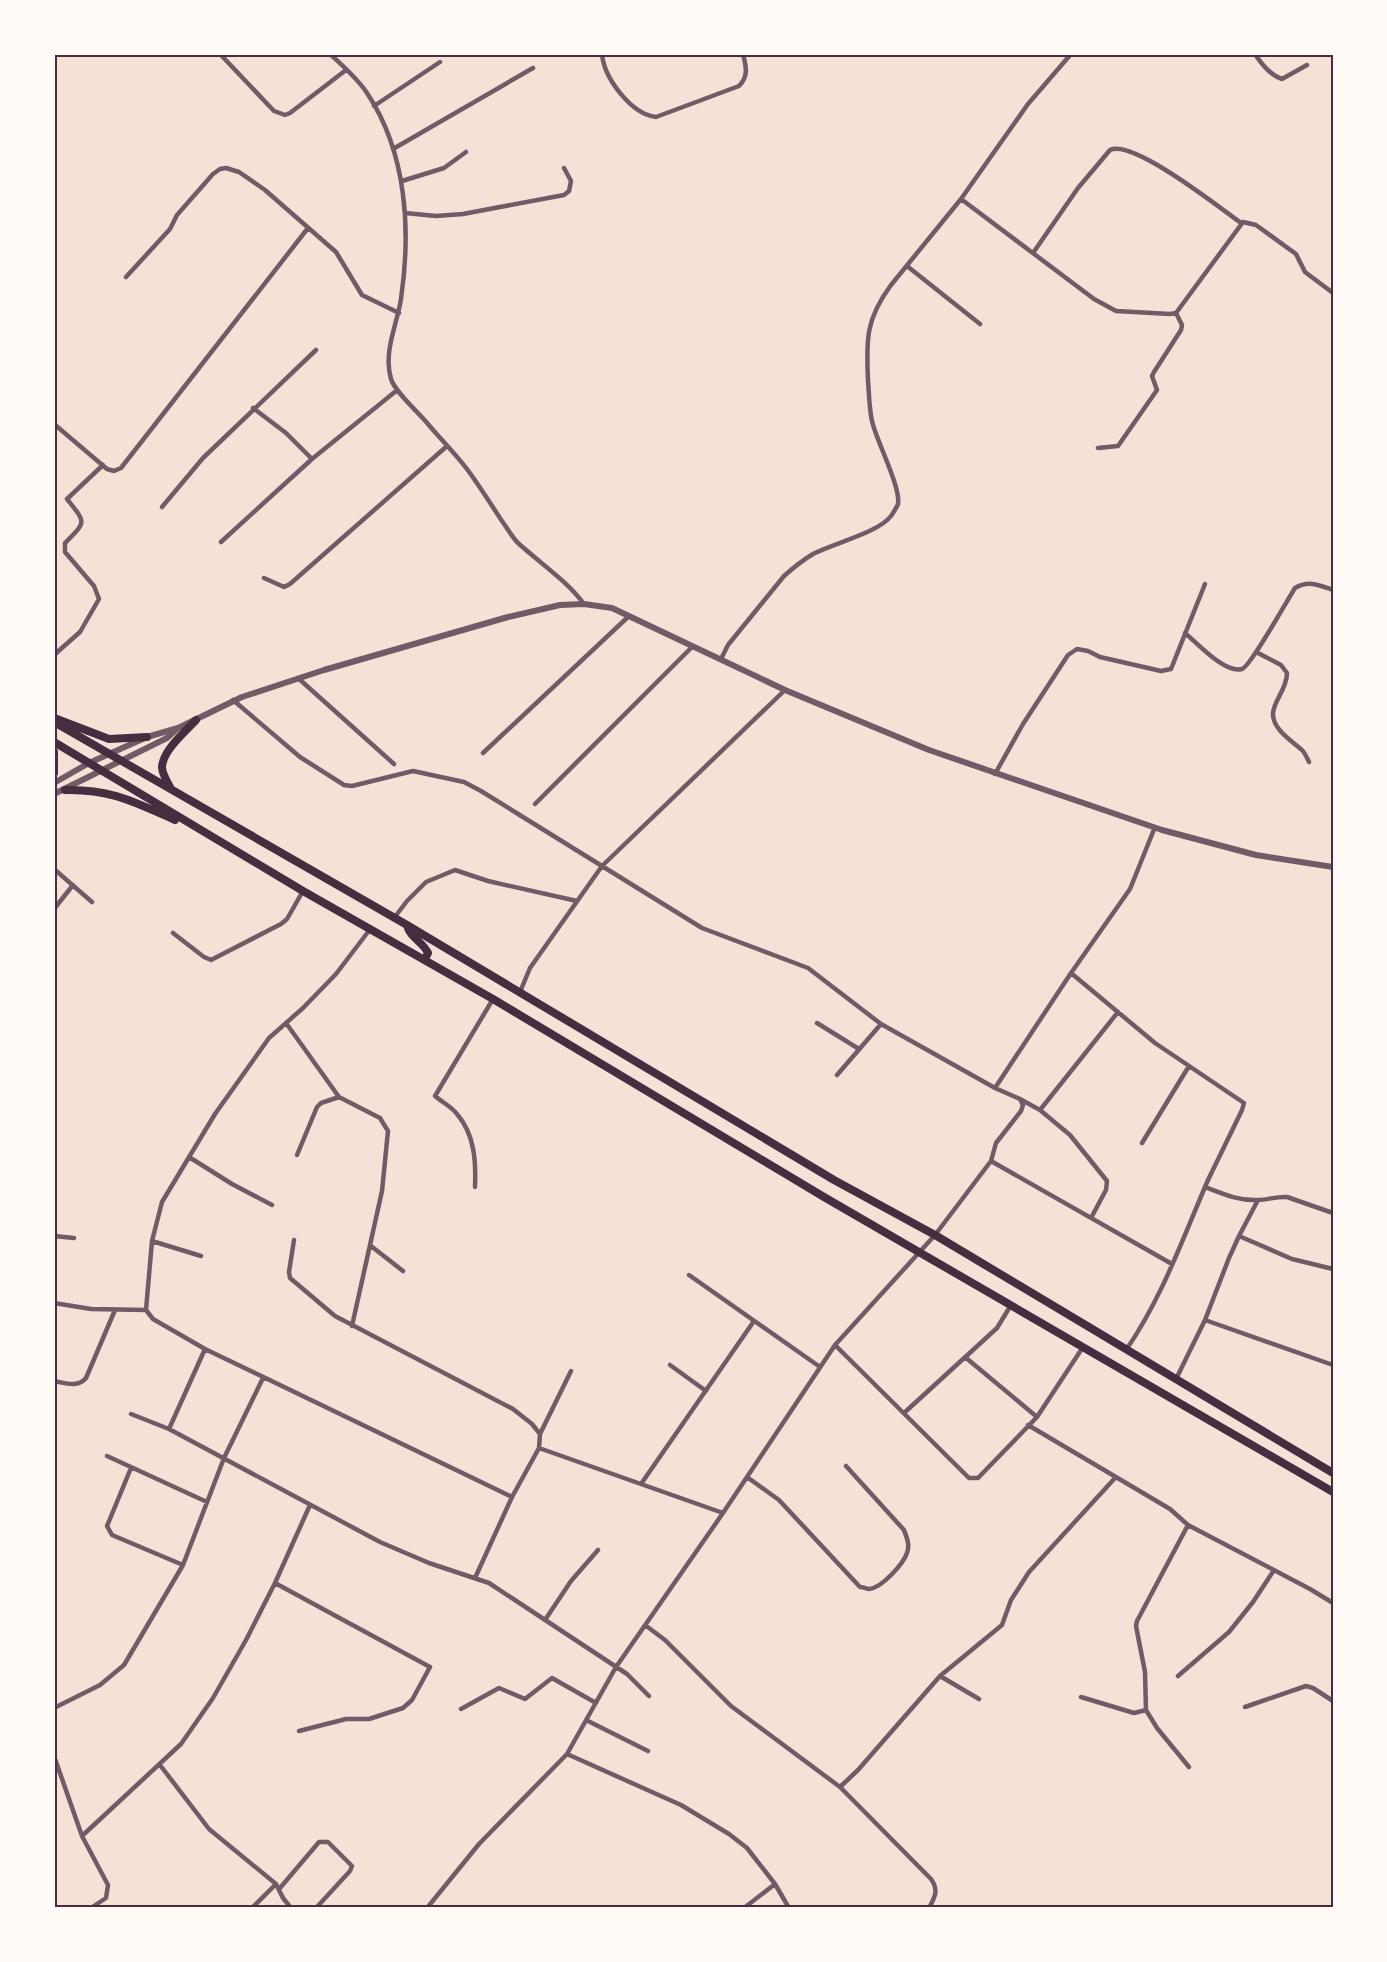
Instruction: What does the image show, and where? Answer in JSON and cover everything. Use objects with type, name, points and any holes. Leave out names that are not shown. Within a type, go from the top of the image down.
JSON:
[{"type":"highway","points":[[54,719],[109,739],[147,737]]},
{"type":"highway","points":[[54,719],[109,755],[407,925],[834,1180],[935,1235],[1333,1473]]},
{"type":"highway","points":[[171,789],[163,772],[164,761],[167,753],[196,720]]},
{"type":"highway","points":[[54,742],[303,891],[425,959],[920,1252],[1333,1492]]},
{"type":"highway","points":[[54,752],[54,773]]},
{"type":"highway","points":[[65,790],[85,789],[112,793],[205,833]]},
{"type":"highway","points":[[407,925],[411,936],[428,953],[425,959]]},
{"type":"street","points":[[220,54],[279,114],[290,113],[346,70]]},
{"type":"street","points":[[330,54],[367,92],[393,149],[402,181],[405,213],[404,278],[399,313],[389,348],[388,364],[396,391],[410,403],[470,473],[517,541],[575,591],[584,604]]},
{"type":"street","points":[[602,54],[604,69],[614,84],[636,108],[656,117],[739,86],[747,69],[744,54]]},
{"type":"street","points":[[721,659],[728,645],[793,568],[813,554],[882,524],[891,516],[898,503],[897,491],[872,422],[866,344],[872,319],[883,296],[962,200],[1028,104],[1071,54]]},
{"type":"street","points":[[1256,54],[1268,71],[1282,79],[1306,65]]},
{"type":"street","points":[[374,106],[440,62]]},
{"type":"street","points":[[393,149],[533,68]]},
{"type":"street","points":[[1033,253],[1078,188],[1114,147],[1125,149],[1173,174],[1241,223]]},
{"type":"street","points":[[402,181],[444,168],[466,152]]},
{"type":"street","points":[[405,213],[436,216],[463,214],[564,195],[569,191],[571,181],[564,168]]},
{"type":"street","points":[[126,277],[170,229],[177,215],[213,174],[220,169],[233,169],[265,190],[336,252],[362,295],[399,313]]},
{"type":"street","points":[[962,200],[1094,299],[1116,311],[1176,313],[1241,223],[1247,222],[1256,225],[1296,254],[1305,272],[1333,293]]},
{"type":"street","points":[[54,424],[104,465],[114,471],[121,468],[308,228]]},
{"type":"street","points":[[907,266],[980,324]]},
{"type":"street","points":[[1098,448],[1118,446],[1157,390],[1152,376],[1181,330],[1182,325],[1176,313]]},
{"type":"street","points":[[162,507],[203,458],[316,350]]},
{"type":"street","points":[[221,542],[312,459],[396,391]]},
{"type":"street","points":[[253,408],[286,433],[312,459]]},
{"type":"street","points":[[264,578],[284,587],[290,584],[447,446]]},
{"type":"street","points":[[54,656],[80,632],[99,599],[94,586],[65,552],[65,543],[81,527],[82,522],[81,517],[67,499],[104,465]]},
{"type":"street","points":[[1185,633],[1213,658],[1227,667],[1240,670],[1245,668],[1256,652],[1295,588],[1303,583],[1311,583],[1333,590]]},
{"type":"street","points":[[995,774],[1023,724],[1068,655],[1077,649],[1089,651],[1100,657],[1161,671],[1171,669],[1205,584]]},
{"type":"street","points":[[54,783],[89,763],[147,737],[178,728],[233,700],[298,678],[508,617],[560,605],[584,604],[612,608],[785,690],[929,750],[995,774],[1155,827],[1256,855],[1333,867]]},
{"type":"street","points":[[483,753],[629,616]]},
{"type":"street","points":[[535,804],[693,646]]},
{"type":"street","points":[[1256,652],[1281,665],[1287,673],[1287,682],[1273,712],[1275,721],[1282,733],[1304,752],[1309,762]]},
{"type":"street","points":[[298,678],[394,764]]},
{"type":"street","points":[[520,993],[530,968],[602,866],[785,690]]},
{"type":"street","points":[[233,700],[300,757],[345,785],[352,786],[413,771],[464,782],[702,928],[808,968],[881,1024],[995,1088],[1040,1110],[1070,1135],[1107,1181],[1106,1190],[1091,1218]]},
{"type":"street","points":[[54,795],[167,738],[178,728]]},
{"type":"street","points":[[995,1088],[1130,889],[1155,827]]},
{"type":"street","points":[[54,869],[92,902]]},
{"type":"street","points":[[394,918],[426,882],[455,870],[488,881],[577,901]]},
{"type":"street","points":[[54,909],[73,885]]},
{"type":"street","points":[[172,933],[204,957],[212,960],[281,924],[303,891]]},
{"type":"street","points":[[371,928],[336,974],[269,1038],[215,1114],[189,1156],[162,1202],[152,1241],[146,1310],[153,1319],[205,1349],[512,1497]]},
{"type":"street","points":[[1071,973],[1155,1043],[1244,1103],[1172,1264],[1141,1328],[1126,1350]]},
{"type":"street","points":[[475,1187],[476,1164],[471,1139],[458,1114],[435,1096],[493,999]]},
{"type":"street","points":[[1040,1110],[1118,1012]]},
{"type":"street","points":[[286,1023],[339,1096],[380,1118],[388,1131],[382,1191],[352,1326]]},
{"type":"street","points":[[817,1023],[859,1049]]},
{"type":"street","points":[[837,1075],[881,1024]]},
{"type":"street","points":[[1142,1143],[1189,1066]]},
{"type":"street","points":[[297,1155],[317,1107],[339,1096]]},
{"type":"street","points":[[427,1908],[479,1844],[567,1755],[616,1667],[723,1513],[835,1345],[935,1235],[991,1161],[996,1143],[1021,1111],[1023,1105],[1020,1099]]},
{"type":"street","points":[[189,1156],[232,1184],[272,1205]]},
{"type":"street","points":[[991,1161],[1172,1264]]},
{"type":"street","points":[[1205,1187],[1233,1198],[1258,1200],[1280,1196],[1333,1213]]},
{"type":"street","points":[[1176,1379],[1205,1320],[1239,1236],[1258,1200]]},
{"type":"street","points":[[54,1236],[74,1238]]},
{"type":"street","points":[[1239,1236],[1292,1259],[1333,1269]]},
{"type":"street","points":[[294,1240],[289,1272],[292,1282],[334,1316],[513,1409],[532,1424],[540,1434]]},
{"type":"street","points":[[152,1241],[201,1256]]},
{"type":"street","points":[[371,1246],[403,1271]]},
{"type":"street","points":[[688,1275],[820,1367]]},
{"type":"street","points":[[54,1303],[84,1308],[146,1310]]},
{"type":"street","points":[[904,1413],[998,1328],[1011,1305]]},
{"type":"street","points":[[54,1381],[83,1383],[116,1310]]},
{"type":"street","points":[[1205,1320],[1333,1365]]},
{"type":"street","points":[[641,1484],[754,1321]]},
{"type":"street","points":[[835,1345],[969,1478],[973,1479],[978,1478],[1037,1417],[1083,1347]]},
{"type":"street","points":[[169,1429],[205,1349]]},
{"type":"street","points":[[965,1358],[1037,1417]]},
{"type":"street","points":[[670,1365],[706,1391]]},
{"type":"street","points":[[475,1578],[512,1497],[539,1448],[540,1434],[571,1371]]},
{"type":"street","points":[[54,1708],[100,1684],[124,1665],[183,1565],[224,1458],[263,1378]]},
{"type":"street","points":[[130,1414],[169,1429],[380,1542],[429,1563],[475,1578],[503,1592],[632,1677],[650,1696]]},
{"type":"street","points":[[1029,1425],[1170,1509],[1188,1525],[1333,1603]]},
{"type":"street","points":[[539,1448],[723,1513]]},
{"type":"street","points":[[107,1456],[207,1502]]},
{"type":"street","points":[[747,1477],[779,1500],[860,1587],[868,1589],[876,1587],[900,1567],[908,1552],[908,1540],[904,1530],[846,1466]]},
{"type":"street","points":[[130,1468],[107,1526],[108,1531],[112,1535],[183,1565]]},
{"type":"street","points":[[840,1787],[858,1770],[940,1676],[1002,1625],[1011,1600],[1029,1572],[1115,1478]]},
{"type":"street","points":[[82,1836],[181,1744],[213,1698],[246,1640],[310,1505]]},
{"type":"street","points":[[1188,1525],[1136,1626],[1145,1672],[1146,1710],[1157,1728],[1189,1767]]},
{"type":"street","points":[[545,1620],[571,1581],[598,1550]]},
{"type":"street","points":[[1178,1676],[1229,1632],[1253,1602],[1274,1570]]},
{"type":"street","points":[[274,1583],[430,1667],[412,1700],[403,1708],[369,1719],[346,1719],[299,1731]]},
{"type":"street","points":[[645,1625],[665,1640],[731,1706],[840,1787],[931,1879],[936,1886],[936,1894],[930,1908]]},
{"type":"street","points":[[940,1676],[979,1699]]},
{"type":"street","points":[[461,1709],[499,1688],[522,1698],[528,1698],[552,1678],[596,1703]]},
{"type":"street","points":[[1245,1707],[1306,1686],[1333,1701]]},
{"type":"street","points":[[1081,1697],[1134,1713],[1146,1710]]},
{"type":"street","points":[[586,1720],[648,1751]]},
{"type":"street","points":[[567,1755],[681,1805],[729,1834],[747,1848],[776,1884],[789,1908]]},
{"type":"street","points":[[54,1756],[82,1836],[109,1889],[106,1898],[91,1908]]},
{"type":"street","points":[[160,1765],[209,1829],[278,1886],[283,1898],[291,1908]]},
{"type":"street","points":[[252,1908],[278,1886],[319,1842],[328,1842],[352,1866],[316,1908]]},
{"type":"street","points":[[744,1908],[776,1884]]}]
